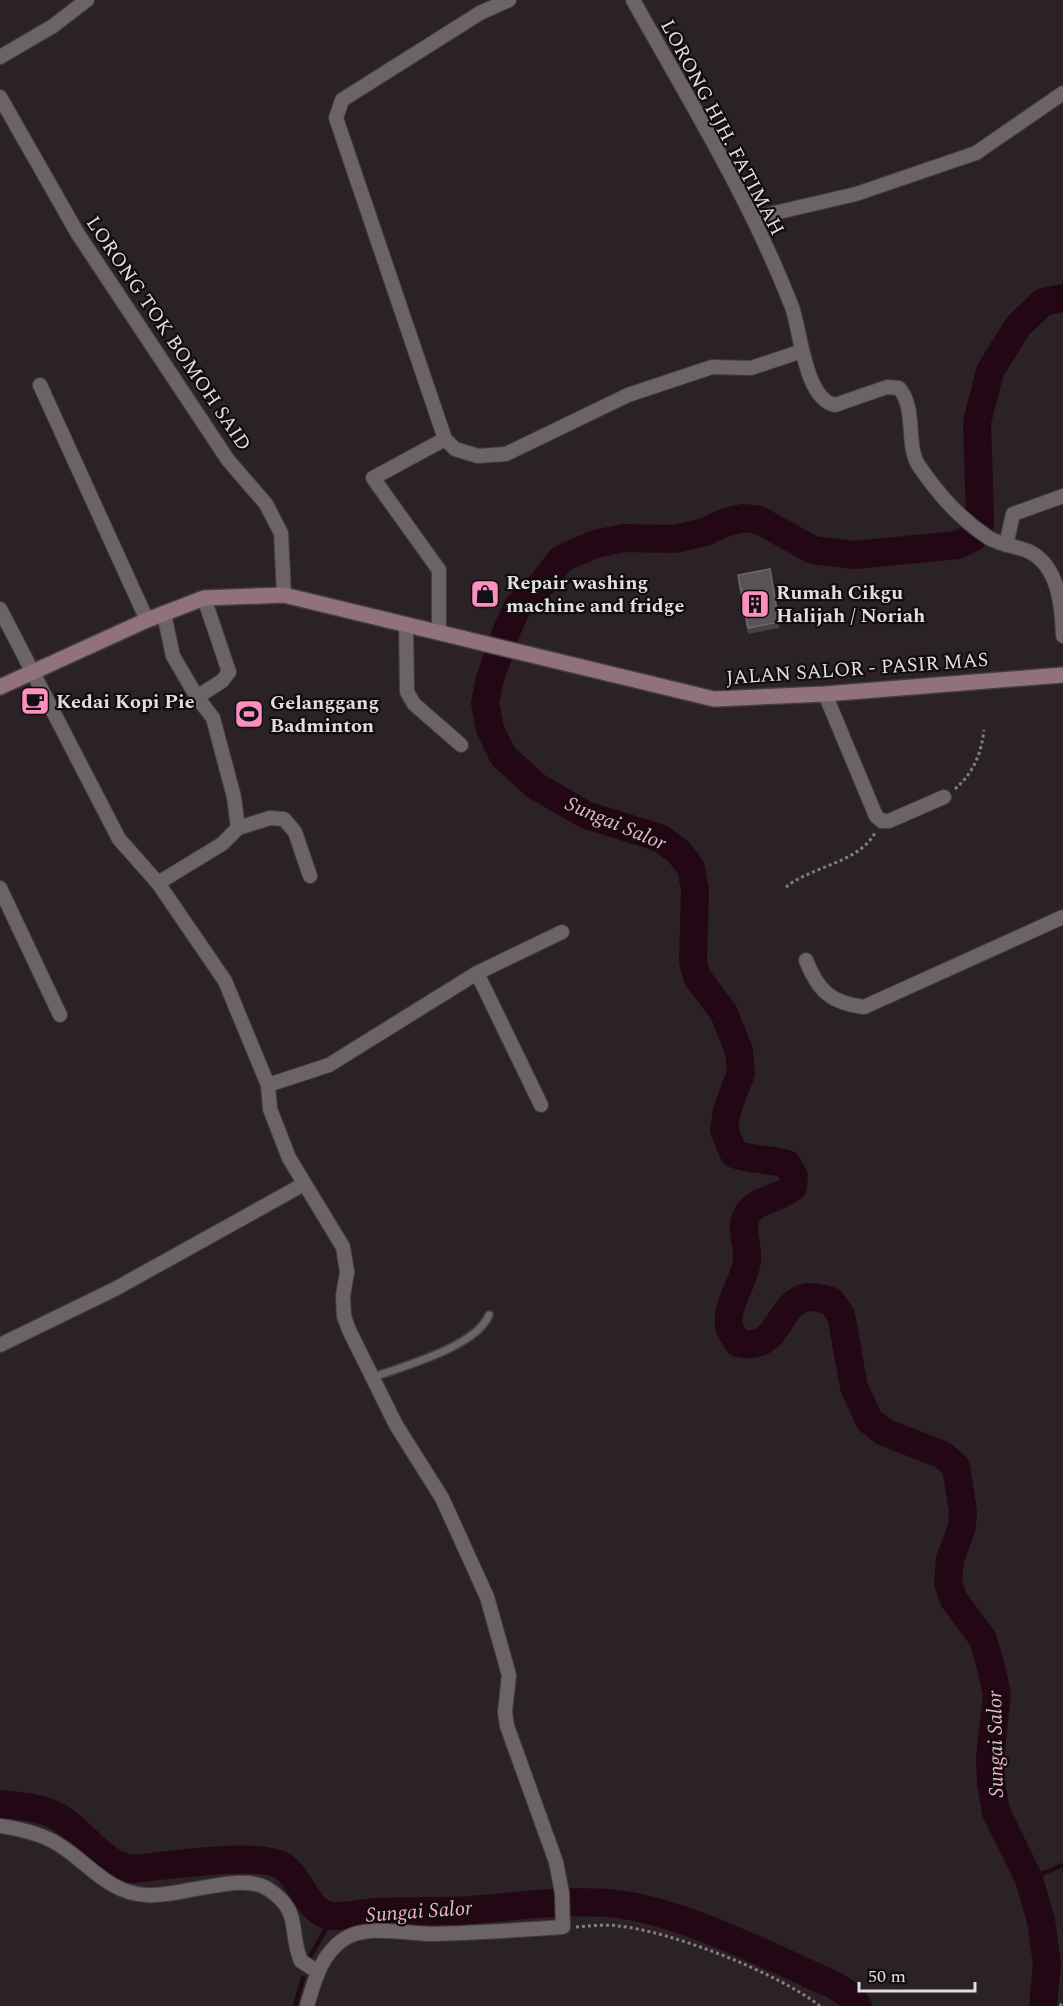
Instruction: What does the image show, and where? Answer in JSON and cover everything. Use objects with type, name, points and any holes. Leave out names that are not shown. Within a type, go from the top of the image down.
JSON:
[{"type":"main road","name":"JALAN SALOR - PASIR MAS","points":[[0,687],[147,620],[204,598],[284,595],[714,699],[825,694],[1063,675]]},
{"type":"street","points":[[0,57],[53,26],[87,0]]},
{"type":"street","points":[[509,0],[480,13],[342,100],[337,108],[336,118],[445,439],[455,449],[478,456],[506,454],[628,395],[712,367],[751,368],[802,351]]},
{"type":"street","name":"LORONG HJH. FATIMAH","points":[[633,0],[753,218],[792,307],[802,351],[819,397],[826,404],[835,405],[888,387],[898,388],[906,396],[916,462],[944,502],[964,519],[991,540],[1038,557],[1053,577],[1059,599],[1063,636]]},
{"type":"street","points":[[753,218],[856,194],[976,153],[1063,93]]},
{"type":"street","name":"LORONG TOK BOMOH SAID","points":[[0,97],[85,243],[228,460],[266,504],[281,533],[284,595]]},
{"type":"street","points":[[40,385],[147,620]]},
{"type":"street","points":[[439,632],[439,570],[373,478],[445,439]]},
{"type":"street","points":[[1006,545],[1013,514],[1063,496]]},
{"type":"street","points":[[197,697],[222,681],[229,672],[204,598]]},
{"type":"street","points":[[0,609],[119,839],[158,882],[225,981],[268,1085],[270,1109],[289,1158],[342,1247],[347,1272],[343,1296],[344,1316],[371,1378],[396,1425],[441,1498],[487,1597],[509,1675],[505,1712],[507,1726],[556,1862],[562,1893],[562,1921],[435,1934],[357,1934],[334,1946],[318,1972],[307,2006]]},
{"type":"street","points":[[164,614],[173,656],[197,697],[213,718],[224,751],[237,811],[238,828]]},
{"type":"street","points":[[406,624],[407,692],[414,704],[461,746]]},
{"type":"street","points":[[825,694],[876,816],[882,821],[889,821],[944,797]]},
{"type":"street","points":[[158,882],[222,844],[238,828],[270,818],[284,819],[295,832],[310,876]]},
{"type":"street","points":[[0,888],[60,1016]]},
{"type":"street","points":[[806,960],[813,979],[828,996],[844,1004],[864,1007],[1063,917]]},
{"type":"street","points":[[268,1085],[329,1065],[477,973],[562,932]]},
{"type":"street","points":[[477,973],[541,1105]]},
{"type":"street","points":[[0,1346],[115,1289],[304,1184]]},
{"type":"street","points":[[0,1826],[20,1829],[60,1845],[92,1873],[127,1892],[172,1895],[238,1883],[260,1885],[270,1891],[292,1915],[301,1961],[318,1972]]},
{"type":"lane","points":[[371,1378],[466,1341],[485,1326],[489,1315]]},
{"type":"path","points":[[944,797],[966,779],[981,753],[984,730]]},
{"type":"path","points":[[786,887],[795,879],[858,850],[870,842],[882,821]]},
{"type":"path","points":[[562,1921],[616,1925],[662,1933],[756,1971],[820,2006]]},
{"type":"path","points":[[1060,2006],[1063,2001]]},
{"type":"building","name":"Rumah Cikgu Halijah / Noriah","points":[[770,569],[779,622],[748,628],[738,575]]},
{"type":"waterway","name":"Sungai Salor","points":[[1043,2006],[1047,1964],[1041,1921],[1029,1879],[996,1812],[991,1783],[990,1757],[997,1695],[991,1667],[983,1639],[954,1600],[948,1583],[950,1559],[962,1527],[963,1511],[956,1467],[943,1455],[884,1432],[869,1420],[854,1387],[841,1315],[831,1301],[813,1297],[803,1298],[787,1311],[769,1336],[762,1341],[751,1344],[738,1343],[733,1335],[729,1326],[730,1309],[747,1261],[745,1220],[755,1206],[793,1187],[794,1176],[787,1164],[734,1154],[724,1130],[727,1110],[741,1073],[739,1051],[724,1013],[697,977],[693,962],[695,890],[691,868],[679,852],[660,838],[586,815],[536,786],[503,756],[490,729],[485,703],[489,682],[518,606],[542,584],[561,559],[595,544],[624,538],[674,539],[705,532],[726,522],[743,518],[759,520],[813,550],[855,555],[957,545],[974,537],[980,525],[977,422],[990,371],[1018,326],[1043,302],[1063,298]]},
{"type":"waterway","name":"Sungai Salor","points":[[0,1804],[31,1808],[53,1814],[69,1825],[102,1855],[121,1866],[132,1869],[231,1860],[268,1861],[281,1865],[294,1877],[316,1908],[331,1916],[388,1911],[472,1910],[574,1902],[635,1907],[664,1914],[723,1935],[834,1985],[848,1994],[858,2006]]},
{"type":"waterway","points":[[1029,1879],[1063,1865]]},
{"type":"waterway","points":[[311,1955],[333,1916]]},
{"type":"waterway","points":[[295,2006],[303,1978]]},
{"type":"place","name":"Repair washing machine and fridge","points":[[485,594]]},
{"type":"place","name":"Rumah Cikgu Halijah / Noriah","points":[[755,604]]},
{"type":"place","name":"Kedai Kopi Pie","points":[[35,701]]},
{"type":"place","name":"Gelanggang Badminton","points":[[249,714]]}]
